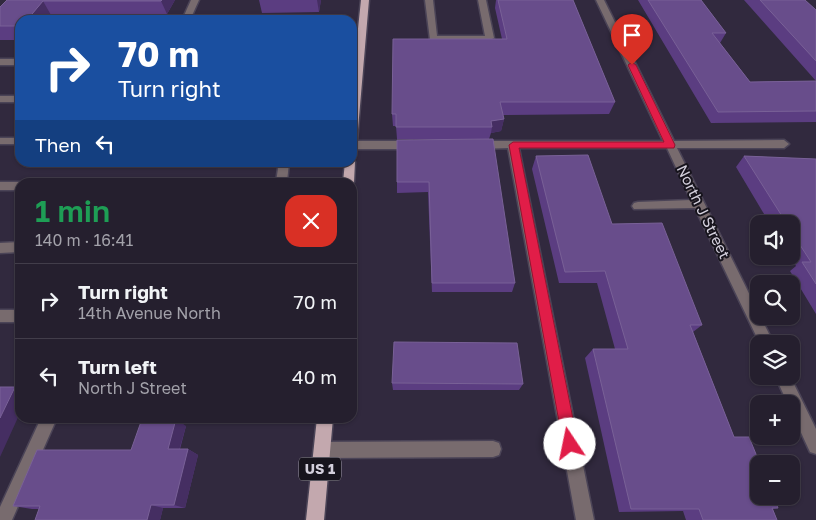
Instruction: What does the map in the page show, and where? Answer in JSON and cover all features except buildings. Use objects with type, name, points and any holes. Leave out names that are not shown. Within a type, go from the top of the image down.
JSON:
[{"type":"main road","points":[[357,53],[365,0]]},
{"type":"main road","name":"US 1","points":[[315,520],[325,423]]},
{"type":"street","points":[[188,15],[195,0]]},
{"type":"street","points":[[429,0],[432,38],[490,38],[482,0]]},
{"type":"street","name":"North J Street","points":[[600,0],[763,335]]},
{"type":"street","points":[[0,62],[15,62]]},
{"type":"street","points":[[0,99],[15,99]]},
{"type":"street","points":[[0,141],[15,141]]},
{"type":"street","points":[[465,145],[784,144]]},
{"type":"street","points":[[357,145],[426,145]]},
{"type":"street","points":[[513,145],[585,520]]},
{"type":"street","points":[[0,186],[15,186]]},
{"type":"street","points":[[638,206],[699,204]]},
{"type":"street","points":[[0,248],[15,248]]},
{"type":"street","points":[[0,316],[15,316]]},
{"type":"street","points":[[786,385],[816,446]]},
{"type":"street","points":[[4,520],[47,423]]},
{"type":"street","points":[[322,450],[492,450]]},
{"type":"route","points":[[570,444],[513,145],[671,145],[632,65]]}]
